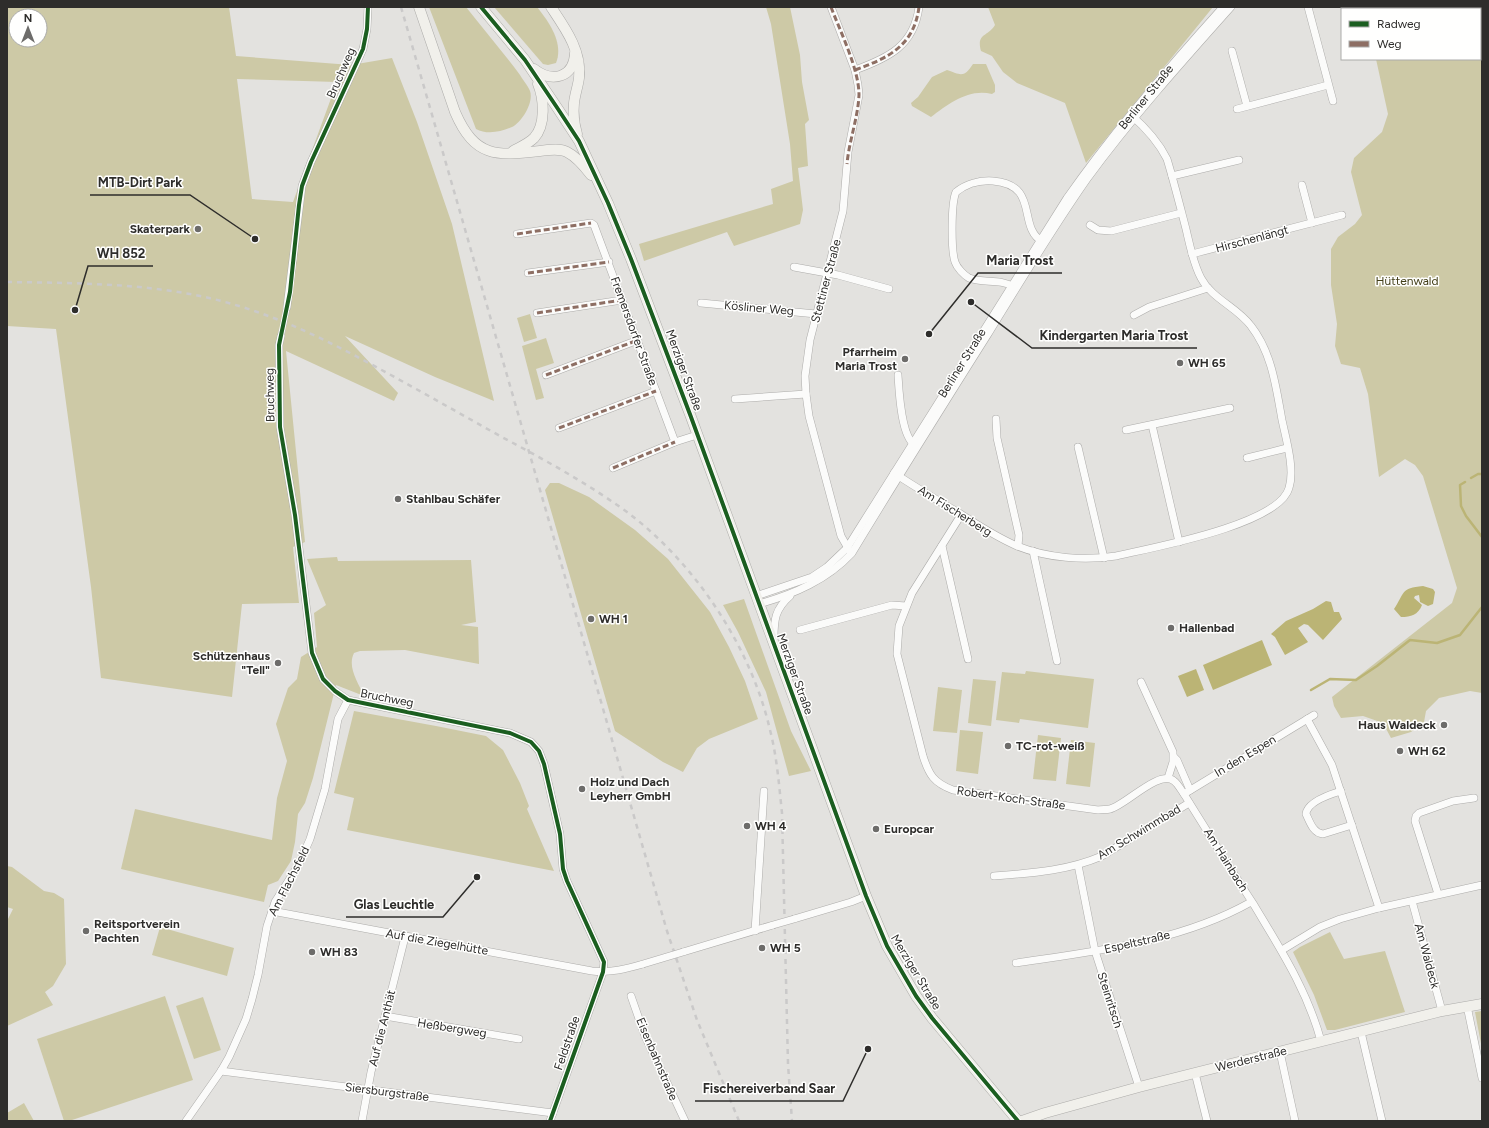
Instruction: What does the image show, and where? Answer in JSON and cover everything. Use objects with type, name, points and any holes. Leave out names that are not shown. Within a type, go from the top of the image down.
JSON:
[{"type":"main road","points":[[419,7],[461,125],[476,144],[486,150],[506,154],[560,149],[566,151],[579,161],[603,191]]},
{"type":"main road","points":[[482,7],[536,76],[578,142],[603,191]]},
{"type":"main road","points":[[551,7],[577,51],[580,70],[574,104],[574,118],[578,142]]},
{"type":"main road","points":[[526,62],[538,73],[544,76],[558,77],[569,70],[573,63],[575,52],[573,43]]},
{"type":"main road","points":[[506,154],[535,138],[541,126],[543,115],[540,88],[536,76]]},
{"type":"main road","name":"Merziger Straße","points":[[603,191],[631,260],[697,435],[866,896],[887,946],[916,996],[932,1018],[1018,1121]]},
{"type":"main road","name":"Werderstraße","points":[[1022,1121],[1045,1113],[1139,1087],[1442,1011],[1482,1004]]},
{"type":"street","name":"Bruchweg","points":[[287,307],[302,186],[311,162],[363,49],[368,7]]},
{"type":"street","name":"Stettiner Straße","points":[[830,7],[854,70],[858,85],[858,105],[848,152],[843,211],[816,314],[806,362],[806,394],[815,438],[841,536],[849,550]]},
{"type":"street","points":[[854,70],[885,58],[898,50],[907,39],[913,28],[918,17],[919,7]]},
{"type":"street","name":"Berliner Straße","points":[[1133,117],[1178,57],[1223,7]]},
{"type":"street","name":"Berliner Straße","points":[[758,600],[793,593],[816,582],[842,564],[849,550],[914,445],[1083,175],[1230,7]]},
{"type":"street","points":[[1308,7],[1333,101]]},
{"type":"street","points":[[1232,51],[1247,106]]},
{"type":"street","points":[[1237,109],[1328,85]]},
{"type":"street","name":"Am Fischerberg","points":[[896,475],[995,536],[1033,551],[1075,558],[1104,558],[1208,535],[1259,514],[1277,504],[1284,498],[1289,489],[1291,468],[1274,376],[1264,347],[1251,326],[1208,288],[1197,269],[1167,159],[1160,145],[1133,117]]},
{"type":"street","points":[[1172,176],[1239,160]]},
{"type":"street","points":[[1014,287],[1005,282],[970,278],[961,272],[955,264],[953,254],[953,203],[956,192],[962,187],[974,183],[991,181],[1008,183],[1019,191],[1034,236],[1042,242]]},
{"type":"street","points":[[1302,185],[1312,223]]},
{"type":"street","points":[[1090,225],[1098,230],[1111,232],[1182,213]]},
{"type":"street","name":"Hirschenlängt","points":[[1192,254],[1342,215]]},
{"type":"street","name":"Fremersdorfer Straße","points":[[517,234],[591,223],[594,225],[675,442]]},
{"type":"street","points":[[528,273],[609,262]]},
{"type":"street","points":[[794,267],[827,273],[889,289]]},
{"type":"street","points":[[1134,315],[1149,307],[1208,288]]},
{"type":"street","points":[[537,313],[622,300]]},
{"type":"street","name":"Kösliner Weg","points":[[701,303],[816,314]]},
{"type":"street","name":"Bruchweg","points":[[281,336],[279,345],[280,427],[295,515],[312,653],[323,679],[335,691],[348,700],[510,733],[531,742],[539,751],[544,764],[560,834],[563,869],[604,962],[603,972]]},
{"type":"street","points":[[546,375],[638,340]]},
{"type":"street","points":[[898,375],[902,416],[906,434],[908,440],[914,445]]},
{"type":"street","points":[[559,428],[656,391]]},
{"type":"street","points":[[735,399],[806,394]]},
{"type":"street","points":[[1126,430],[1230,408]]},
{"type":"street","points":[[996,419],[997,438],[1019,535],[1018,546]]},
{"type":"street","points":[[1152,424],[1179,542]]},
{"type":"street","points":[[613,468],[675,442],[697,435]]},
{"type":"street","points":[[1078,447],[1104,558]]},
{"type":"street","points":[[1247,458],[1287,448]]},
{"type":"street","name":"Robert-Koch-Straße","points":[[961,514],[912,593],[899,626],[897,638],[897,654],[900,670],[927,767],[932,777],[942,786],[953,790],[1098,810],[1110,809],[1124,802],[1157,780],[1168,778]]},
{"type":"street","points":[[942,546],[968,659]]},
{"type":"street","name":"Berliner Straße","points":[[758,600],[812,576],[827,567],[849,550]]},
{"type":"street","points":[[1033,551],[1057,661]]},
{"type":"street","name":"Berliner Straße","points":[[774,644],[774,626],[778,609],[793,593]]},
{"type":"street","points":[[800,630],[892,604],[906,606]]},
{"type":"street","points":[[1141,682],[1174,757],[1177,760],[1187,792]]},
{"type":"street","name":"Am Flachsfeld","points":[[186,1121],[221,1071],[238,1038],[252,999],[267,926],[275,902],[298,866],[310,839],[325,789],[338,719],[348,700]]},
{"type":"street","name":"In den Espen","points":[[1187,792],[1310,717],[1326,752],[1341,791],[1379,908]]},
{"type":"street","points":[[1168,778],[1174,757]]},
{"type":"street","name":"Am Hainbach","points":[[1168,778],[1187,792],[1189,803],[1282,950],[1304,991],[1321,1042]]},
{"type":"street","points":[[755,931],[764,791]]},
{"type":"street","points":[[1341,791],[1308,807],[1306,814],[1313,828],[1320,834],[1352,825]]},
{"type":"street","points":[[1438,894],[1415,821],[1416,816],[1419,813],[1452,801],[1474,798]]},
{"type":"street","name":"Am Schwimmbad","points":[[994,876],[1052,870],[1078,865],[1102,856],[1189,803]]},
{"type":"street","name":"Steinritsch","points":[[1078,865],[1095,951],[1139,1087]]},
{"type":"street","points":[[1282,950],[1320,927],[1340,919],[1379,908],[1482,885]]},
{"type":"street","points":[[603,972],[626,969],[851,902],[866,896]]},
{"type":"street","name":"Am Waldeck","points":[[1412,901],[1442,1011]]},
{"type":"street","name":"Espeltstraße","points":[[1016,962],[1095,951],[1181,932],[1231,913],[1252,902]]},
{"type":"street","name":"Auf die Ziegelhütte","points":[[272,911],[405,937],[603,972]]},
{"type":"street","name":"Auf die Anthät","points":[[362,1121],[385,1016],[405,937]]},
{"type":"street","name":"Feldstraße","points":[[550,1121],[603,972]]},
{"type":"street","name":"Eisenbahnstraße","points":[[632,996],[646,1036],[685,1121]]},
{"type":"street","points":[[1467,1006],[1482,1078]]},
{"type":"street","name":"Heßbergweg","points":[[385,1016],[518,1039]]},
{"type":"street","points":[[1361,1032],[1382,1121]]},
{"type":"street","points":[[1280,1052],[1295,1121]]},
{"type":"street","name":"Siersburgstraße","points":[[221,1071],[553,1113]]},
{"type":"street","points":[[1195,1073],[1207,1121]]},
{"type":"green space","points":[[7,7],[229,7],[236,56],[351,65],[392,58],[417,122],[452,224],[494,401],[435,377],[345,336],[398,393],[394,401],[286,351],[305,542],[293,547],[299,603],[242,604],[232,697],[101,678],[91,587],[56,329],[7,326]],"holes":[[[237,79],[337,82],[293,202],[252,199]]]},
{"type":"green space","points":[[429,7],[466,7],[520,75],[529,89],[531,96],[529,106],[520,121],[512,127],[494,132],[485,132],[476,129]]},
{"type":"green space","points":[[494,7],[537,7],[546,19],[557,40],[558,55],[556,63],[548,65],[543,64]]},
{"type":"green space","points":[[766,7],[790,7],[800,55],[802,82],[809,120],[805,124],[808,166],[798,168],[803,210],[800,224],[734,246],[727,232],[644,261],[639,244],[773,204],[771,189],[793,181],[790,144],[771,24]]},
{"type":"green space","points":[[988,7],[1213,7],[1086,163],[1065,103],[1017,83],[1003,72],[992,56],[981,51],[981,38],[995,25]]},
{"type":"green space","name":"Hüttenwald","points":[[1482,7],[1482,693],[1470,691],[1439,698],[1426,711],[1424,722],[1411,732],[1391,738],[1383,723],[1363,716],[1341,718],[1334,706],[1332,697],[1452,603],[1457,588],[1423,476],[1415,465],[1405,459],[1379,477],[1368,394],[1360,368],[1341,364],[1335,346],[1337,324],[1331,285],[1331,249],[1338,237],[1355,224],[1362,215],[1351,172],[1354,158],[1382,132],[1388,114],[1376,60],[1481,60],[1481,8],[1366,8]]},
{"type":"green space","points":[[973,64],[986,64],[995,85],[995,92],[992,94],[975,93],[959,98],[931,117],[912,106],[911,103],[918,97],[932,77],[947,70],[962,74],[967,72]]},
{"type":"green space","points":[[530,314],[537,338],[524,342],[517,318]]},
{"type":"green space","points":[[546,338],[554,363],[536,369],[544,398],[536,400],[522,346]]},
{"type":"green space","points":[[550,483],[559,483],[589,497],[635,530],[668,559],[710,612],[745,681],[758,719],[709,739],[697,748],[683,772],[663,762],[615,731],[545,490]]},
{"type":"green space","points":[[337,557],[338,561],[471,560],[476,622],[461,625],[478,627],[479,664],[405,650],[360,651],[354,653],[352,658],[353,669],[356,680],[364,696],[336,685],[313,778],[305,803],[298,814],[291,861],[278,881],[268,885],[264,902],[121,869],[135,809],[272,840],[277,798],[287,761],[276,724],[288,688],[297,679],[301,657],[317,647],[314,613],[326,605],[307,559]]},
{"type":"green space","points":[[744,599],[791,731],[811,771],[789,776],[766,692],[738,632],[723,605]]},
{"type":"green space","points":[[1026,671],[1094,679],[1088,728],[1020,719],[1019,723],[996,720],[1002,672],[1025,674]]},
{"type":"green space","points":[[973,679],[996,681],[991,726],[968,723]]},
{"type":"green space","points":[[938,687],[962,690],[957,733],[933,731]]},
{"type":"green space","points":[[354,711],[486,736],[503,750],[520,783],[529,806],[527,809],[554,871],[347,830],[354,798],[334,793]]},
{"type":"green space","points":[[960,730],[983,732],[978,774],[956,771]]},
{"type":"green space","points":[[1038,735],[1061,738],[1056,781],[1033,779]]},
{"type":"green space","points":[[1071,740],[1095,743],[1090,787],[1066,784]]},
{"type":"green space","points":[[7,866],[12,867],[44,891],[54,893],[64,899],[66,964],[53,986],[45,992],[53,1005],[7,1026],[7,921],[13,909],[7,907]]},
{"type":"green space","points":[[160,927],[234,948],[227,976],[152,955]]},
{"type":"green space","points":[[1330,932],[1344,959],[1385,951],[1405,1012],[1335,1030],[1327,1030],[1314,995],[1293,952]]},
{"type":"green space","points":[[165,996],[193,1080],[69,1121],[64,1121],[37,1039]]},
{"type":"green space","points":[[203,997],[221,1050],[194,1059],[176,1006]]},
{"type":"green space","points":[[1482,1011],[1482,1049],[1475,1012]]},
{"type":"green space","points":[[24,1103],[34,1121],[7,1121],[7,1113]]},
{"type":"shaded area","points":[[1423,586],[1433,589],[1435,592],[1433,604],[1428,606],[1420,602],[1419,595],[1415,596],[1414,598],[1422,605],[1418,611],[1414,615],[1401,617],[1394,609],[1404,592],[1410,588]]},
{"type":"shaded area","points":[[1326,601],[1331,602],[1334,612],[1339,612],[1342,619],[1323,640],[1308,625],[1304,624],[1298,628],[1308,642],[1285,655],[1275,637],[1271,634],[1286,621],[1313,609]]},
{"type":"shaded area","points":[[1262,640],[1272,665],[1213,690],[1203,665]]},
{"type":"shaded area","points":[[1196,669],[1204,690],[1187,697],[1178,676]]},
{"type":"waterway","points":[[1471,478],[1478,474],[1482,474]]},
{"type":"waterway","points":[[1465,482],[1460,485],[1461,506],[1466,516],[1482,537]]},
{"type":"waterway","points":[[1311,690],[1330,679],[1356,680],[1377,666],[1410,640],[1437,643],[1460,635],[1482,607]]},
{"type":"tunnel","points":[[281,336],[287,307]]},
{"type":"railway","points":[[401,7],[667,931],[697,1020],[739,1121]]},
{"type":"railway","points":[[7,282],[104,284],[152,288],[200,296],[239,306],[277,319],[350,353],[565,472],[627,512],[652,533],[675,556],[717,609],[734,638],[749,668],[761,699],[770,730],[778,771],[782,813],[788,1064],[792,1121]]},
{"type":"marked path","points":[[831,7],[853,62],[858,85],[858,104],[847,164]]},
{"type":"marked path","points":[[855,70],[878,61],[898,49],[912,32],[919,7]]},
{"type":"marked path","points":[[517,234],[591,223]]},
{"type":"marked path","points":[[528,273],[609,262]]},
{"type":"marked path","points":[[537,313],[622,300]]},
{"type":"marked path","points":[[546,375],[638,340]]},
{"type":"marked path","points":[[559,428],[656,391]]},
{"type":"marked path","points":[[613,468],[675,442]]},
{"type":"cycle path","points":[[368,7],[367,29],[363,49],[311,162],[302,186],[290,292],[279,345],[280,427],[295,515],[312,653],[323,679],[335,691],[348,700],[510,733],[531,742],[539,751],[544,764],[560,834],[563,869],[604,962],[603,972],[550,1121]]},
{"type":"cycle path","points":[[481,7],[525,60],[579,141],[608,203],[691,417],[866,896],[887,946],[916,996],[932,1018],[1018,1121]]},
{"type":"place","name":"Skaterpark","points":[[198,229]]},
{"type":"place","name":"MTB-Dirt Park","points":[[255,239]]},
{"type":"place","name":"Kindergarten Maria Trost","points":[[971,302]]},
{"type":"place","name":"WH 852","points":[[75,310]]},
{"type":"place","name":"Maria Trost","points":[[929,334]]},
{"type":"place","name":"Pfarrheim Maria Trost","points":[[905,359]]},
{"type":"place","name":"WH 65","points":[[1180,363]]},
{"type":"place","name":"Stahlbau Schäfer","points":[[398,499]]},
{"type":"place","name":"WH 1","points":[[591,619]]},
{"type":"place","name":"Hallenbad","points":[[1171,628]]},
{"type":"place","name":"Schützenhaus \"Tell\"","points":[[278,663]]},
{"type":"place","name":"Haus Waldeck","points":[[1444,725]]},
{"type":"place","name":"TC-rot-weiß","points":[[1008,746]]},
{"type":"place","name":"WH 62","points":[[1400,751]]},
{"type":"place","name":"Holz und Dach Leyherr GmbH","points":[[582,789]]},
{"type":"place","name":"WH 4","points":[[747,826]]},
{"type":"place","name":"Europcar","points":[[876,829]]},
{"type":"place","name":"Glas Leuchtle","points":[[477,877]]},
{"type":"place","name":"Reitsportverein Pachten","points":[[86,931]]},
{"type":"place","name":"WH 5","points":[[762,948]]},
{"type":"place","name":"WH 83","points":[[312,952]]},
{"type":"place","name":"Fischereiverband Saar","points":[[868,1049]]}]
